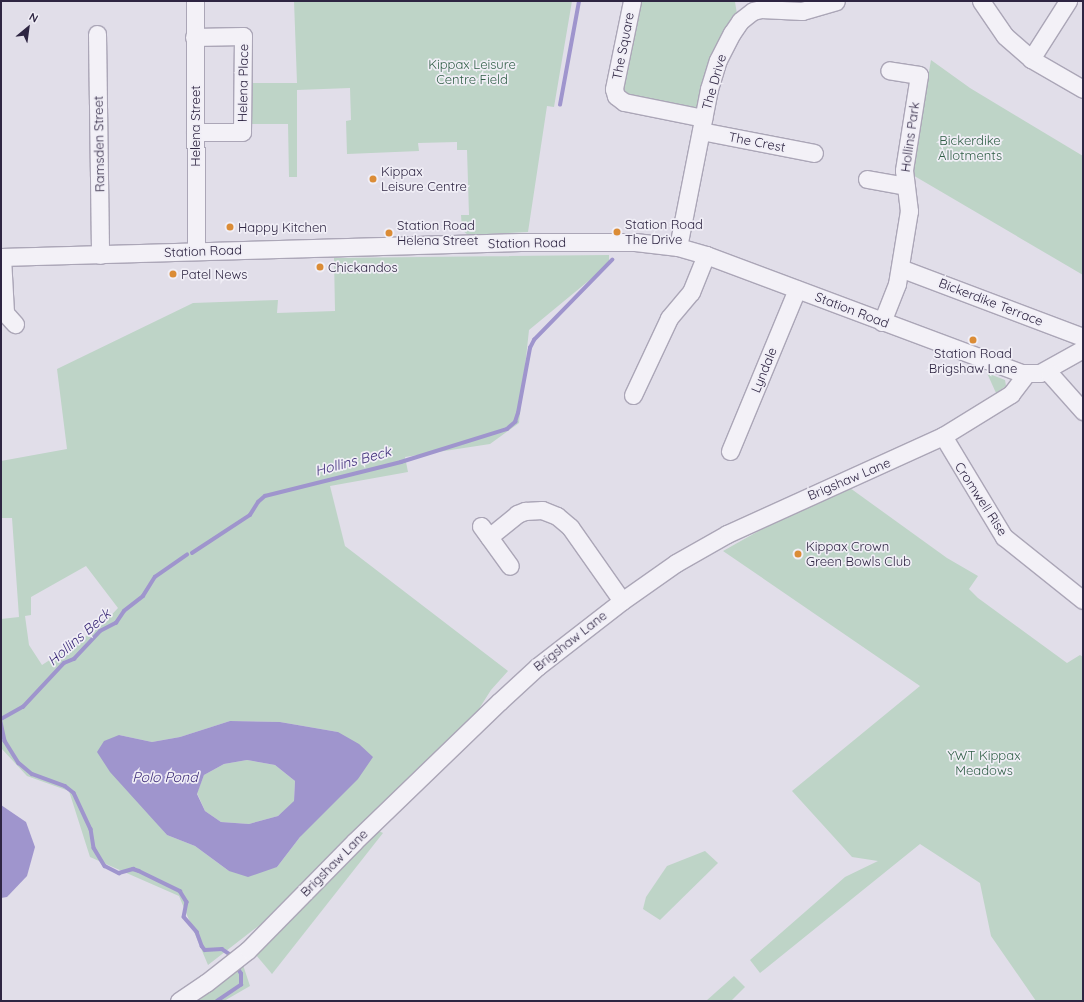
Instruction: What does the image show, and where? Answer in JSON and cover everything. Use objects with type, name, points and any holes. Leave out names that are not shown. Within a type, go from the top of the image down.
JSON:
[{"type":"street","name":"Helena Street","points":[[195,1],[196,251]]},
{"type":"street","name":"The Square","points":[[632,1],[614,88],[616,96],[624,102],[702,125]]},
{"type":"street","name":"The Drive","points":[[678,247],[713,74],[724,46],[740,21],[747,6],[761,9],[802,11],[836,1]]},
{"type":"street","points":[[982,1],[1005,36],[1031,59],[1083,89]]},
{"type":"street","points":[[1031,59],[1068,1]]},
{"type":"street","name":"Ramsden Street","points":[[97,34],[100,255]]},
{"type":"street","name":"Helena Place","points":[[194,37],[244,36],[242,132],[195,132]]},
{"type":"street","name":"Hollins Park","points":[[882,322],[895,289],[900,268],[909,211],[904,170],[919,75],[889,70]]},
{"type":"street","name":"The Crest","points":[[702,125],[814,153]]},
{"type":"street","points":[[867,179],[905,186]]},
{"type":"street","name":"Station Road","points":[[2,257],[610,241],[678,247],[1028,374]]},
{"type":"street","points":[[633,395],[669,318],[691,292],[706,256]]},
{"type":"street","points":[[2,257],[5,313],[15,324]]},
{"type":"street","name":"Bickerdike Terrace","points":[[900,268],[1083,337]]},
{"type":"street","name":"Lyndale","points":[[730,451],[797,289]]},
{"type":"street","points":[[1028,374],[1049,369],[1083,349]]},
{"type":"street","points":[[1049,369],[1050,374],[1083,411]]},
{"type":"street","name":"Brigshaw Lane","points":[[179,1001],[248,950],[354,842],[536,667],[622,601],[676,563],[727,534],[943,436],[1011,394],[1028,374]]},
{"type":"street","name":"Cromwell Rise","points":[[943,436],[1004,536],[1083,600]]},
{"type":"street","points":[[510,566],[485,531],[525,511],[542,510],[558,516],[570,526],[622,601]]},
{"type":"green space","name":"Kippax Leisure Centre Field","points":[[294,1],[572,1],[554,107],[547,106],[528,232],[468,235],[462,230],[461,215],[469,215],[467,150],[457,150],[457,142],[418,143],[419,151],[347,154],[346,121],[351,120],[350,88],[297,90],[297,177],[289,177],[288,124],[246,124],[248,83],[297,83]]},
{"type":"green space","points":[[636,1],[735,2],[737,14],[698,109],[621,96]]},
{"type":"green space","name":"Bickerdike Allotments","points":[[931,60],[970,88],[1083,156],[1083,275],[911,174]]},
{"type":"green space","points":[[609,255],[609,264],[529,330],[519,423],[490,444],[405,457],[408,472],[330,486],[345,546],[508,671],[491,690],[477,712],[261,924],[208,965],[179,896],[90,857],[69,791],[27,776],[1,748],[1,619],[19,617],[12,518],[1,518],[1,461],[67,449],[57,369],[193,303],[278,300],[277,313],[335,311],[334,258]],"holes":[[[86,566],[118,608],[100,627],[42,665],[29,645],[25,616],[31,615],[31,597]],[[230,721],[280,722],[338,732],[300,837],[277,867],[229,871],[195,846],[167,835],[146,810],[119,735],[152,742],[180,737]]]},
{"type":"green space","points":[[987,373],[1005,380],[1006,386],[996,393]]},
{"type":"green space","name":"YWT Kippax Meadows","points":[[850,488],[947,558],[978,576],[969,589],[978,598],[1067,663],[1080,655],[1083,657],[1083,1001],[1036,1001],[991,936],[980,883],[920,844],[760,973],[750,960],[845,877],[878,861],[852,857],[792,791],[920,686],[723,551],[771,524]]},
{"type":"green space","points":[[247,760],[275,765],[295,781],[294,802],[278,816],[249,824],[221,822],[205,811],[197,793],[204,775],[224,764]]},
{"type":"green space","points":[[379,831],[383,833],[272,974],[256,955]]},
{"type":"green space","points":[[705,851],[718,863],[660,920],[643,909],[646,897],[667,866]]},
{"type":"green space","points":[[243,965],[250,986],[224,1001],[198,1001]]},
{"type":"green space","points":[[734,976],[745,987],[731,1001],[706,1001]]},
{"type":"water","name":"Polo Pond","points":[[230,721],[280,722],[338,732],[359,744],[373,757],[358,779],[300,837],[277,867],[248,877],[229,871],[195,846],[167,835],[110,772],[97,752],[104,741],[119,735],[152,742],[180,737]],"holes":[[[247,760],[275,765],[295,781],[294,801],[278,816],[249,824],[221,822],[205,811],[197,794],[204,775],[224,764]]]},
{"type":"water","points":[[1,805],[26,822],[35,847],[27,876],[7,897],[1,898]]},
{"type":"waterway","points":[[560,105],[579,1]]},
{"type":"waterway","name":"Hollins Beck","points":[[192,553],[250,515],[258,502],[265,496],[401,462],[507,429],[515,422],[518,413],[530,348],[534,340],[612,260]]},
{"type":"waterway","name":"Hollins Beck","points":[[1,719],[23,707],[64,663],[74,659],[100,631],[116,623],[124,611],[143,596],[155,577],[187,555]]},
{"type":"waterway","points":[[1,722],[5,741],[19,763],[32,774],[65,786],[74,793],[91,829],[94,848],[105,866],[119,873],[133,869],[180,891],[187,902],[184,917],[197,932],[205,950],[222,949],[231,955]]},
{"type":"waterway","points":[[217,1001],[241,985],[241,974],[238,969]]},
{"type":"place","name":"Kippax Leisure Centre","points":[[373,179]]},
{"type":"place","name":"Happy Kitchen","points":[[230,227]]},
{"type":"place","name":"Station Road The Drive","points":[[617,232]]},
{"type":"place","name":"Station Road Helena Street","points":[[389,233]]},
{"type":"place","name":"Chickandos","points":[[320,267]]},
{"type":"place","name":"Patel News","points":[[173,274]]},
{"type":"place","name":"Station Road Brigshaw Lane","points":[[973,340]]},
{"type":"place","name":"Kippax Crown Green Bowls Club","points":[[798,554]]}]
